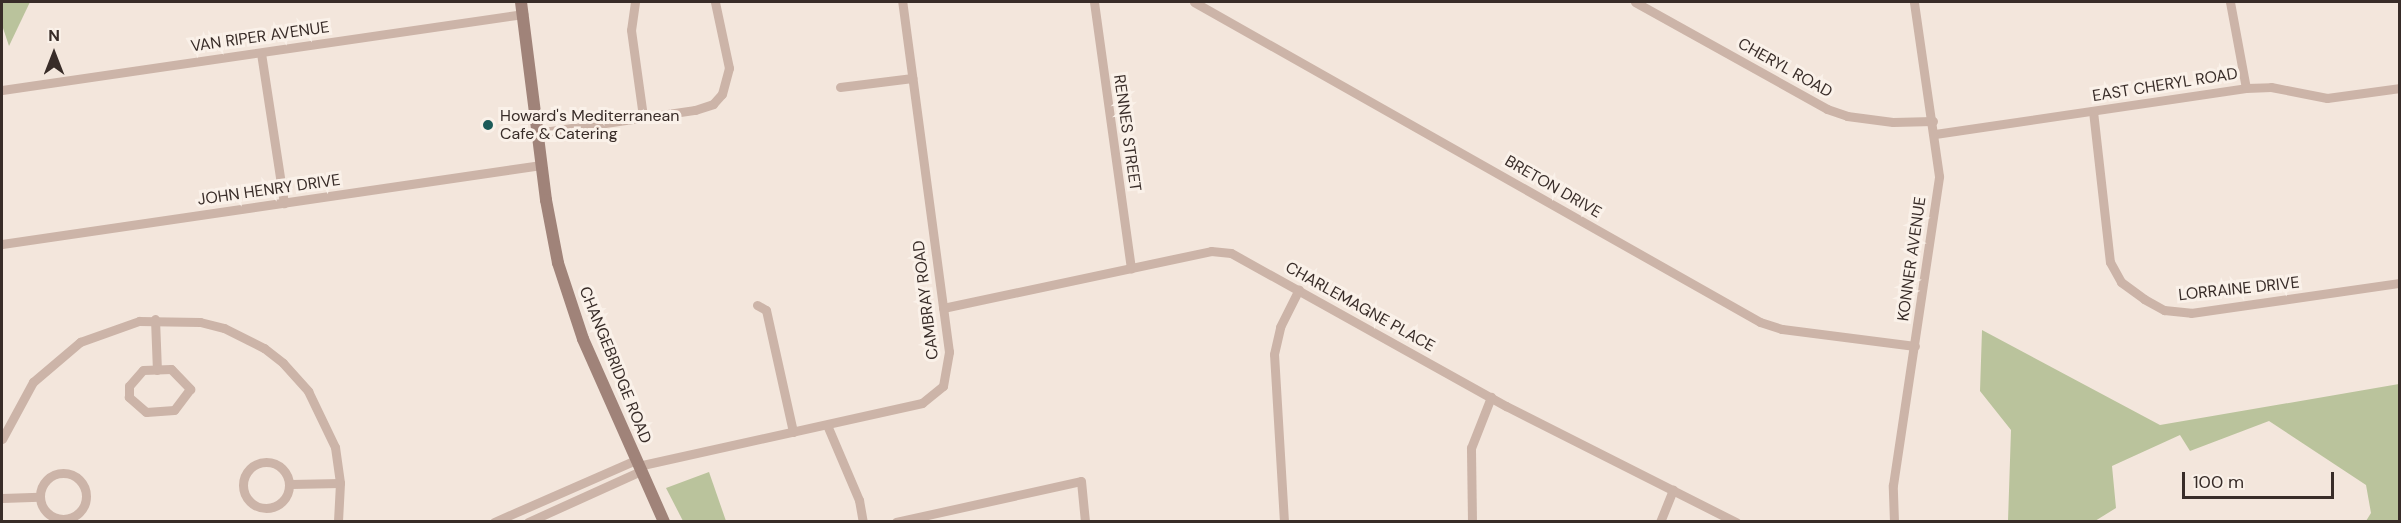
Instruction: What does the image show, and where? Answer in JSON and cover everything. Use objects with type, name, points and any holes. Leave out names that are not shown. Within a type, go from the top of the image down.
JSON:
[{"type":"main road","name":"CHANGEBRIDGE ROAD","points":[[522,8],[541,165],[561,273],[584,339],[664,522]]},
{"type":"street","points":[[635,2],[631,30],[643,117]]},
{"type":"street","points":[[537,133],[707,107],[722,94],[729,68],[715,2]]},
{"type":"street","name":"CAMBRAY ROAD","points":[[638,466],[922,403],[939,392],[948,366],[943,308],[902,2]]},
{"type":"street","name":"RENNES STREET","points":[[1094,2],[1131,268]]},
{"type":"street","name":"BRETON DRIVE","points":[[1194,2],[1761,322],[1782,329],[1915,346]]},
{"type":"street","name":"CHERYL ROAD","points":[[1635,2],[1840,115],[1893,122],[1933,121]]},
{"type":"street","name":"KONNER AVENUE","points":[[1894,522],[1893,485],[1939,176],[1935,134],[1914,2]]},
{"type":"street","points":[[2230,2],[2246,88]]},
{"type":"street","name":"VAN RIPER AVENUE","points":[[2,90],[261,53],[522,8]]},
{"type":"street","points":[[261,53],[284,203]]},
{"type":"street","points":[[840,87],[912,78]]},
{"type":"street","name":"EAST CHERYL ROAD","points":[[1935,134],[2246,88],[2271,87],[2327,98],[2400,88]]},
{"type":"street","name":"LORRAINE DRIVE","points":[[2093,111],[2110,262],[2121,282],[2144,299],[2164,310],[2192,313],[2400,283]]},
{"type":"street","name":"JOHN HENRY DRIVE","points":[[2,244],[541,165]]},
{"type":"street","name":"CHARLEMAGNE PLACE","points":[[943,308],[1131,268],[1224,252],[1238,255],[1491,397],[1736,522]]},
{"type":"street","points":[[1284,522],[1274,354],[1280,327],[1299,289]]},
{"type":"street","points":[[757,305],[766,310],[793,432]]},
{"type":"street","points":[[155,319],[157,369]]},
{"type":"street","points":[[2,439],[27,390],[63,353],[99,333],[155,319],[200,322],[224,328],[246,338],[283,363],[319,409],[335,447],[340,483],[338,522]]},
{"type":"street","points":[[157,369],[171,369],[189,384],[189,395],[174,410],[146,412],[129,397],[129,386],[143,370],[157,369]]},
{"type":"street","points":[[1472,522],[1471,448],[1491,397]]},
{"type":"street","points":[[827,425],[859,500],[863,522]]},
{"type":"street","points":[[260,460],[269,460],[291,478],[291,484],[274,510],[262,510],[243,493],[242,480],[260,460]]},
{"type":"street","points":[[494,522],[638,466]]},
{"type":"street","points":[[528,522],[638,466]]},
{"type":"street","points":[[68,471],[87,489],[87,500],[71,520],[59,520],[41,505],[39,497],[56,472],[68,471]]},
{"type":"street","points":[[896,522],[1081,482],[1085,522]]},
{"type":"street","points":[[291,484],[340,483]]},
{"type":"street","points":[[1660,522],[1673,490]]},
{"type":"street","points":[[2,498],[39,497]]},
{"type":"green space","points":[[2,2],[30,2],[9,46],[2,25]]},
{"type":"green space","points":[[1982,330],[2160,425],[2399,384],[2399,521],[2366,521],[2371,513],[2366,485],[2269,421],[2190,451],[2180,435],[2112,466],[2116,508],[2095,521],[2008,521],[2011,430],[1980,391]]},
{"type":"green space","points":[[709,472],[726,521],[683,521],[666,488]]},
{"type":"place","name":"Howard's Mediterranean Cafe & Catering","points":[[488,125]]}]
